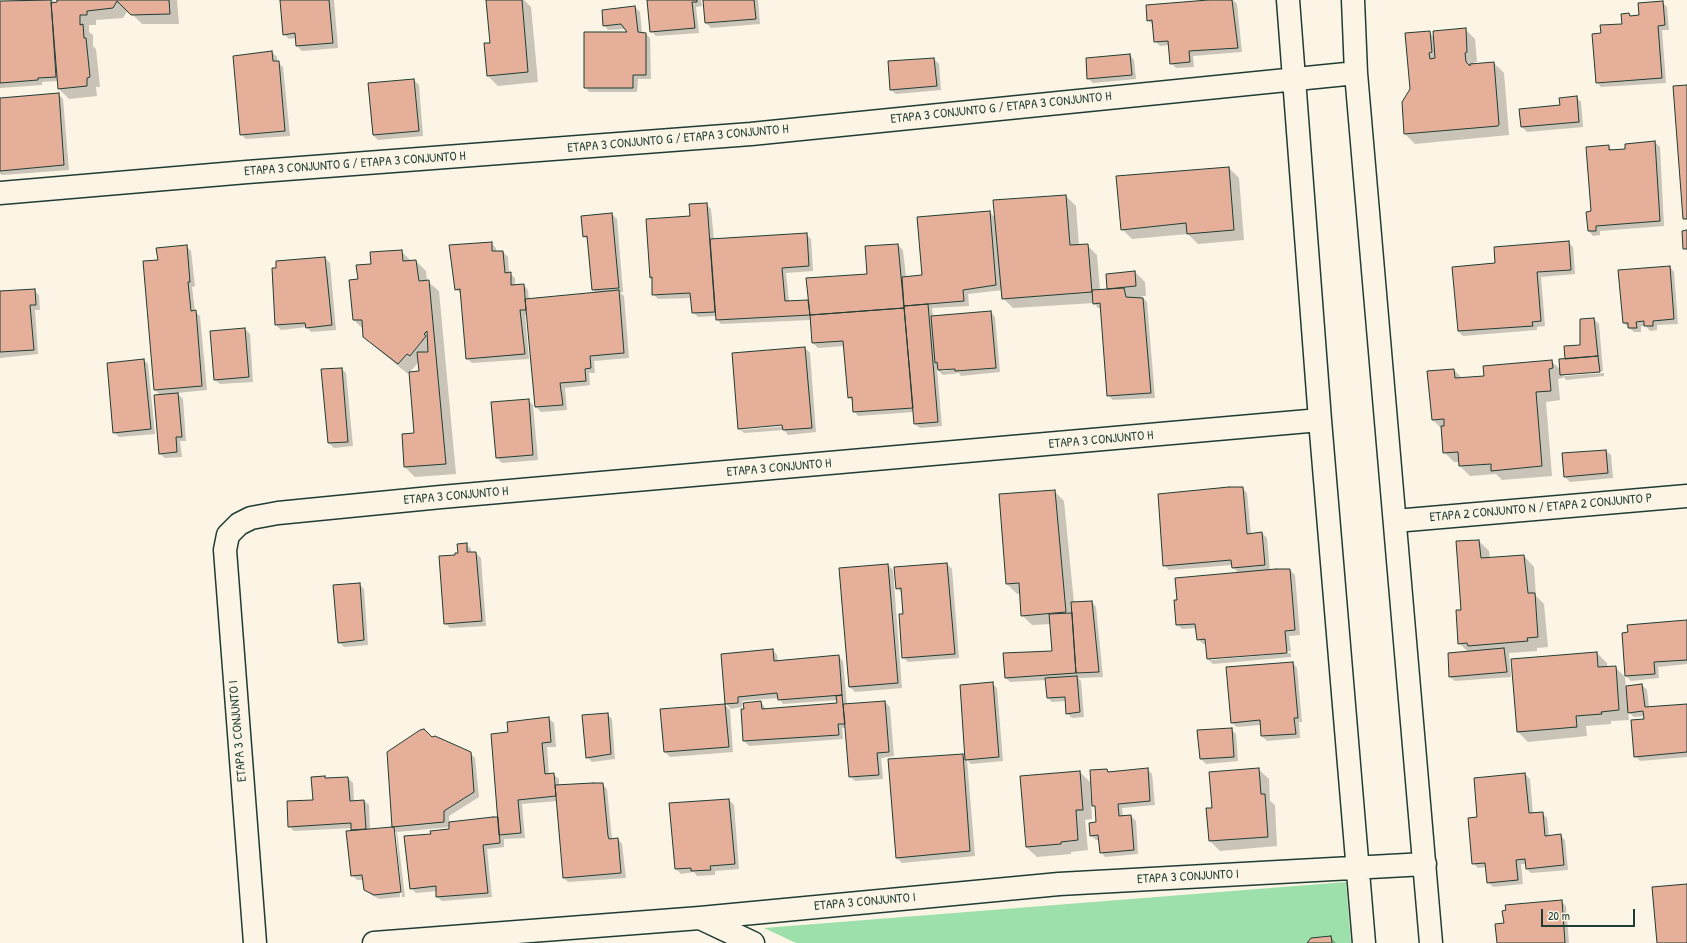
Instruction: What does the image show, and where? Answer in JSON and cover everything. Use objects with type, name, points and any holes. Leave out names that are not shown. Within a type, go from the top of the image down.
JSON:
[{"type":"street","points":[[1293,0],[1288,0],[1293,78],[1356,866],[1364,943]]},
{"type":"street","points":[[1353,0],[1356,73],[1431,943]]},
{"type":"street","name":"ETAPA 3 CONJUNTO G / ETAPA 3 CONJUNTO H","points":[[0,193],[248,172],[752,134],[1293,78],[1356,73]]},
{"type":"street","name":"ETAPA 3 CONJUNTO H","points":[[239,524],[251,518],[278,513],[441,497],[1320,420]]},
{"type":"street","name":"ETAPA 2 CONJUNTO N / ETAPA 2 CONJUNTO P","points":[[1395,520],[1687,496]]},
{"type":"street","name":"ETAPA 3 CONJUNTO I","points":[[239,524],[228,535],[225,550],[255,943]]},
{"type":"street","name":"ETAPA 3 CONJUNTO I","points":[[376,943],[700,918],[1059,884],[1356,866],[1424,864]]},
{"type":"street","points":[[700,918],[753,943]]},
{"type":"green space","points":[[1346,882],[1351,943],[796,943],[764,928]]},
{"type":"building","points":[[51,0],[56,77],[0,83],[0,1]]},
{"type":"building","points":[[57,0],[169,0],[170,14],[131,15],[117,1],[113,8],[87,11],[87,15],[80,15],[80,25],[83,24],[84,38],[86,38],[90,77],[87,78],[87,86],[58,89],[51,3],[57,2]]},
{"type":"building","points":[[280,0],[329,0],[333,43],[296,46],[295,33],[283,35]]},
{"type":"building","points":[[486,0],[522,0],[528,72],[487,76],[484,43],[490,43]]},
{"type":"building","points":[[647,0],[697,0],[697,2],[692,2],[695,28],[650,32]]},
{"type":"building","points":[[703,0],[754,0],[756,19],[705,23]]},
{"type":"building","points":[[1208,0],[1232,0],[1238,48],[1189,51],[1190,62],[1170,64],[1168,41],[1154,42],[1152,20],[1147,21],[1146,5]]},
{"type":"building","points":[[1663,1],[1665,25],[1658,26],[1662,78],[1596,83],[1592,34],[1601,33],[1600,25],[1622,24],[1621,14],[1629,13],[1630,16],[1639,15],[1638,3]]},
{"type":"building","points":[[635,6],[638,32],[646,33],[646,75],[633,75],[633,88],[584,88],[584,32],[627,32],[621,24],[603,26],[602,10]]},
{"type":"building","points":[[1466,28],[1466,62],[1470,66],[1470,64],[1494,62],[1498,126],[1404,134],[1402,102],[1410,89],[1405,33],[1430,31],[1432,52],[1429,53],[1430,59],[1435,58],[1433,31]]},
{"type":"building","points":[[272,51],[273,61],[279,61],[285,131],[240,135],[233,56]]},
{"type":"building","points":[[1130,54],[1132,75],[1087,79],[1086,58]]},
{"type":"building","points":[[934,58],[937,86],[890,90],[888,61]]},
{"type":"building","points":[[414,79],[419,131],[373,135],[368,83]]},
{"type":"building","points":[[1687,85],[1687,219],[1683,219],[1673,86]]},
{"type":"building","points":[[59,93],[64,165],[0,171],[0,98]]},
{"type":"building","points":[[1577,96],[1579,122],[1521,127],[1519,109],[1560,105],[1559,98]]},
{"type":"building","points":[[1655,141],[1660,221],[1596,226],[1596,231],[1588,231],[1586,212],[1591,211],[1586,147],[1609,145],[1609,150],[1625,149],[1625,144]]},
{"type":"building","points":[[1229,167],[1234,230],[1187,234],[1186,223],[1121,230],[1116,176]]},
{"type":"building","points":[[1066,195],[1070,245],[1088,244],[1092,292],[1002,299],[993,200]]},
{"type":"building","points":[[707,203],[715,312],[692,313],[690,293],[652,295],[652,277],[650,278],[646,219],[690,216],[689,204]]},
{"type":"building","points":[[990,211],[996,285],[963,290],[964,301],[904,306],[902,277],[922,275],[917,217]]},
{"type":"building","points":[[612,213],[619,288],[592,290],[587,236],[583,237],[581,216]]},
{"type":"building","points":[[1687,230],[1687,249],[1683,249],[1682,231]]},
{"type":"building","points":[[807,233],[809,266],[782,268],[785,301],[808,300],[810,315],[716,320],[710,239]]},
{"type":"building","points":[[1569,241],[1571,270],[1537,272],[1541,321],[1532,322],[1533,326],[1458,331],[1452,267],[1495,263],[1494,247]]},
{"type":"building","points":[[492,242],[492,251],[503,251],[505,273],[511,272],[511,285],[524,284],[526,310],[520,310],[525,354],[466,359],[460,289],[455,290],[449,245]]},
{"type":"building","points":[[898,244],[904,308],[810,315],[806,278],[867,274],[865,246]]},
{"type":"building","points":[[187,245],[190,282],[188,282],[191,311],[196,310],[202,386],[154,390],[143,261],[158,260],[156,248]]},
{"type":"building","points":[[402,250],[403,261],[416,260],[419,281],[429,280],[446,464],[404,467],[402,434],[414,433],[409,372],[419,371],[417,352],[428,352],[427,331],[424,334],[426,336],[410,356],[407,354],[398,364],[363,337],[362,320],[353,320],[349,280],[358,279],[356,265],[371,264],[370,252]]},
{"type":"building","points":[[325,257],[332,325],[306,328],[305,323],[275,325],[272,268],[276,268],[276,261]]},
{"type":"building","points":[[1670,266],[1674,319],[1653,321],[1653,326],[1644,326],[1644,321],[1636,322],[1637,328],[1628,328],[1628,323],[1623,323],[1618,270]]},
{"type":"building","points":[[1135,271],[1136,286],[1107,289],[1106,274]]},
{"type":"building","points":[[1124,288],[1126,297],[1143,298],[1151,393],[1107,396],[1100,303],[1093,304],[1092,290]]},
{"type":"building","points":[[35,289],[36,305],[30,305],[34,350],[0,352],[0,291]]},
{"type":"building","points":[[619,290],[624,353],[590,356],[591,368],[585,369],[586,381],[560,383],[563,405],[535,407],[525,299]]},
{"type":"building","points":[[928,304],[938,422],[914,424],[904,306]]},
{"type":"building","points":[[904,308],[913,408],[853,412],[852,397],[848,398],[843,341],[812,343],[810,315]]},
{"type":"building","points":[[991,311],[996,368],[955,371],[955,369],[938,370],[937,362],[935,363],[931,316]]},
{"type":"building","points":[[1594,318],[1598,356],[1565,359],[1564,346],[1580,345],[1580,319]]},
{"type":"building","points":[[245,328],[249,377],[214,380],[210,331]]},
{"type":"building","points":[[805,347],[812,428],[783,430],[782,425],[738,429],[732,353]]},
{"type":"building","points":[[1598,356],[1600,372],[1560,375],[1559,359]]},
{"type":"building","points":[[144,359],[151,429],[113,433],[107,363]]},
{"type":"building","points":[[1552,360],[1553,368],[1549,369],[1551,391],[1536,392],[1542,466],[1491,471],[1491,464],[1459,466],[1458,452],[1443,453],[1441,426],[1444,426],[1444,419],[1432,420],[1427,371],[1454,369],[1455,378],[1484,376],[1483,366]]},
{"type":"building","points":[[342,368],[348,442],[328,443],[321,369]]},
{"type":"building","points":[[178,393],[182,437],[176,437],[177,452],[159,454],[154,395]]},
{"type":"building","points":[[529,399],[533,455],[496,458],[491,402]]},
{"type":"building","points":[[1606,450],[1608,473],[1564,477],[1562,453]]},
{"type":"building","points":[[1243,487],[1247,534],[1262,532],[1265,565],[1232,568],[1231,560],[1163,566],[1158,494]]},
{"type":"building","points":[[1055,490],[1066,612],[1021,616],[1019,583],[1006,584],[999,494]]},
{"type":"building","points":[[1479,540],[1481,558],[1524,555],[1528,593],[1535,593],[1538,637],[1527,638],[1528,641],[1468,646],[1467,643],[1458,644],[1456,610],[1461,610],[1456,541]]},
{"type":"building","points":[[467,543],[467,552],[476,552],[482,621],[444,624],[439,556],[455,555],[455,553],[458,553],[457,544]]},
{"type":"building","points":[[947,563],[955,654],[902,658],[899,614],[903,614],[901,588],[896,589],[894,567]]},
{"type":"building","points":[[888,564],[898,683],[849,687],[839,568]]},
{"type":"building","points":[[1290,569],[1295,630],[1285,631],[1287,653],[1207,659],[1205,639],[1197,640],[1195,624],[1176,625],[1174,600],[1177,600],[1175,578]]},
{"type":"building","points":[[360,583],[364,640],[338,643],[333,585]]},
{"type":"building","points":[[1092,601],[1099,672],[1076,673],[1071,602]]},
{"type":"building","points":[[1072,613],[1076,673],[1005,678],[1003,653],[1052,651],[1049,614]]},
{"type":"building","points":[[1687,620],[1687,660],[1654,662],[1655,674],[1625,676],[1622,633],[1628,632],[1627,625]]},
{"type":"building","points":[[1504,648],[1507,672],[1449,677],[1448,653]]},
{"type":"building","points":[[773,649],[774,661],[839,655],[842,695],[778,700],[777,693],[738,697],[738,703],[725,704],[721,654]]},
{"type":"building","points":[[1597,652],[1598,667],[1616,666],[1619,710],[1601,712],[1602,714],[1576,716],[1577,727],[1517,732],[1511,659]]},
{"type":"building","points":[[1293,662],[1298,718],[1294,718],[1296,734],[1261,736],[1260,720],[1231,723],[1226,667]]},
{"type":"building","points":[[1077,676],[1080,712],[1066,714],[1065,697],[1047,698],[1045,678]]},
{"type":"building","points":[[993,682],[999,757],[965,760],[960,685]]},
{"type":"building","points":[[1642,684],[1645,707],[1687,704],[1687,752],[1634,757],[1631,720],[1644,719],[1643,711],[1628,713],[1626,686]]},
{"type":"building","points":[[842,695],[845,724],[838,724],[839,735],[743,741],[741,709],[744,709],[743,703],[761,701],[762,709],[837,703],[836,696]]},
{"type":"building","points":[[885,701],[889,752],[877,753],[879,775],[849,777],[843,704]]},
{"type":"building","points":[[725,704],[729,747],[664,752],[660,709]]},
{"type":"building","points":[[608,713],[611,754],[586,758],[582,715]]},
{"type":"building","points":[[549,717],[551,742],[542,743],[545,774],[554,773],[556,796],[518,800],[521,833],[499,835],[491,734],[508,732],[507,722]]},
{"type":"building","points":[[1232,728],[1234,757],[1200,759],[1197,730]]},
{"type":"building","points":[[424,729],[432,737],[435,736],[471,752],[474,792],[444,811],[444,822],[392,827],[387,752],[420,730]]},
{"type":"building","points":[[963,754],[970,851],[896,858],[888,759]]},
{"type":"building","points":[[1148,768],[1150,801],[1118,804],[1119,816],[1131,815],[1134,850],[1100,853],[1098,835],[1090,836],[1089,823],[1096,822],[1095,806],[1092,806],[1090,770],[1107,769],[1108,772]]},
{"type":"building","points":[[1259,768],[1261,794],[1265,794],[1268,837],[1209,841],[1206,808],[1212,808],[1209,772]]},
{"type":"building","points":[[1080,771],[1083,810],[1076,810],[1078,840],[1061,842],[1061,844],[1026,847],[1020,776]]},
{"type":"building","points":[[1525,773],[1529,813],[1543,812],[1545,836],[1561,834],[1564,865],[1526,869],[1525,859],[1516,860],[1518,880],[1487,883],[1485,863],[1472,864],[1468,818],[1477,817],[1474,778]]},
{"type":"building","points":[[325,776],[325,778],[348,777],[350,801],[364,800],[366,829],[351,830],[351,823],[288,827],[287,801],[313,800],[311,777]]},
{"type":"building","points":[[603,783],[608,836],[609,839],[618,838],[621,873],[563,878],[555,785]]},
{"type":"building","points":[[729,799],[735,864],[710,866],[711,870],[691,871],[691,868],[675,869],[669,803]]},
{"type":"building","points":[[498,817],[500,843],[483,845],[488,893],[436,897],[436,886],[410,889],[404,836],[431,834],[430,831],[449,829],[449,822]]},
{"type":"building","points":[[394,827],[401,892],[374,895],[364,890],[362,875],[351,876],[346,831]]},
{"type":"building","points":[[1687,884],[1687,943],[1657,943],[1652,887]]},
{"type":"building","points":[[1562,900],[1565,943],[1497,943],[1495,924],[1504,923],[1502,911],[1506,910],[1505,905]]},
{"type":"building","points":[[1331,936],[1332,943],[1307,943],[1311,938]]}]
